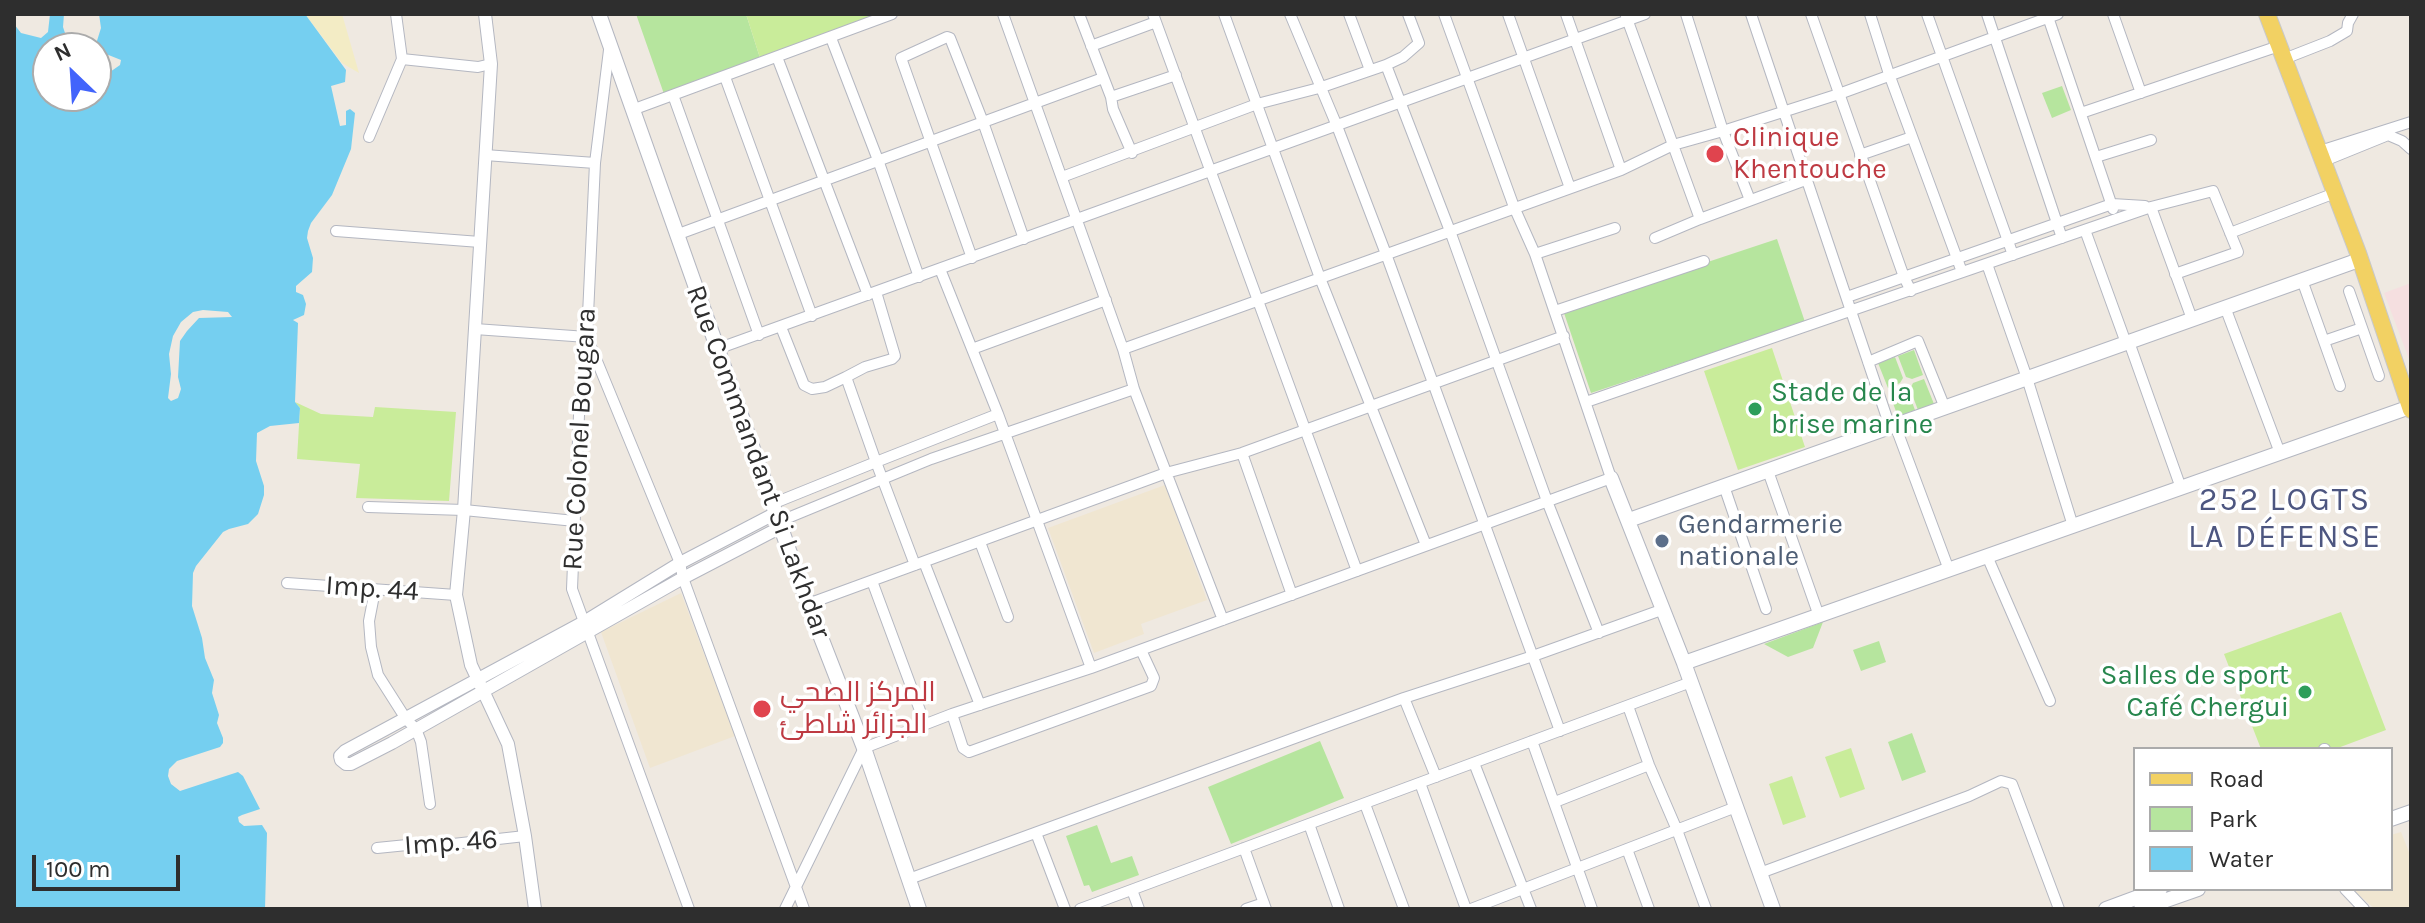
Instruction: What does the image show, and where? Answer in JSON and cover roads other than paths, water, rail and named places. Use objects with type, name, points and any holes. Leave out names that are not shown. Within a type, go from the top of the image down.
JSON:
[{"type":"main road","name":"Rue Commandant Si Lakhdar","points":[[599,14],[808,604],[864,748],[919,909]]},
{"type":"main road","points":[[1684,663],[2410,408],[2322,156],[2267,14]]},
{"type":"main road","points":[[1629,520],[2359,260]]},
{"type":"main road","points":[[1611,478],[1664,609],[1773,909]]},
{"type":"main road","points":[[2106,909],[2155,891]]},
{"type":"main road","points":[[2141,909],[2192,891]]},
{"type":"street","points":[[369,137],[402,59],[396,14]]},
{"type":"street","points":[[485,14],[491,64],[456,595],[471,665],[508,744],[535,909]]},
{"type":"street","points":[[632,110],[892,14]]},
{"type":"street","points":[[1003,14],[1078,219],[1134,389],[1223,620]]},
{"type":"street","points":[[1079,14],[1132,153]]},
{"type":"street","points":[[1224,14],[1320,278],[1426,545]]},
{"type":"street","points":[[1290,14],[1386,254],[1560,731]]},
{"type":"street","points":[[1349,14],[1370,70]]},
{"type":"street","points":[[1062,177],[1257,104],[1319,88],[1403,57],[1419,43],[1408,14]]},
{"type":"street","points":[[785,909],[864,748],[1611,478],[1535,254],[1514,207],[1444,14]]},
{"type":"street","points":[[1508,14],[1570,188]]},
{"type":"street","points":[[1566,14],[1621,170]]},
{"type":"street","points":[[717,349],[1525,58],[1627,17],[1645,14]]},
{"type":"street","points":[[1686,14],[1723,131],[1750,200]]},
{"type":"street","points":[[1751,14],[1868,362],[1949,570]]},
{"type":"street","points":[[1811,14],[1911,291]]},
{"type":"street","points":[[1870,14],[1962,272]]},
{"type":"street","points":[[1927,14],[2013,255]]},
{"type":"street","points":[[1987,14],[2062,238]]},
{"type":"street","points":[[2113,14],[2141,93]]},
{"type":"street","points":[[2081,113],[2282,52],[2330,41],[2347,31],[2353,14]]},
{"type":"street","points":[[1123,349],[1621,170],[1673,145],[1839,94],[2051,15],[2116,220]]},
{"type":"street","points":[[1627,17],[1700,219]]},
{"type":"street","points":[[1091,46],[1154,18],[1357,571]]},
{"type":"street","points":[[972,258],[901,58],[947,37],[983,122],[1024,239]]},
{"type":"street","points":[[831,38],[919,277]]},
{"type":"street","name":"Rue Colonel Bougara","points":[[610,46],[595,163],[572,589],[689,909]]},
{"type":"street","points":[[777,57],[895,356],[825,387],[812,389],[804,385],[781,327]]},
{"type":"street","points":[[402,59],[478,67],[491,64]]},
{"type":"street","points":[[1386,65],[1599,633]]},
{"type":"street","points":[[1111,97],[1176,75]]},
{"type":"street","points":[[725,77],[812,316]]},
{"type":"street","points":[[676,235],[1103,78]]},
{"type":"street","points":[[673,95],[759,335]]},
{"type":"street","points":[[2322,156],[2411,122]]},
{"type":"street","points":[[2322,156],[2388,135],[2411,149]]},
{"type":"street","points":[[1860,155],[1912,137]]},
{"type":"street","points":[[2096,157],[2151,140]]},
{"type":"street","points":[[485,155],[595,163]]},
{"type":"street","points":[[1655,238],[1808,179]]},
{"type":"street","points":[[1586,402],[2151,207],[2213,191],[2238,252],[2175,274]]},
{"type":"street","points":[[2230,233],[2335,193]]},
{"type":"street","points":[[1847,297],[2112,204],[2151,207]]},
{"type":"street","points":[[2151,207],[2192,319]]},
{"type":"street","points":[[1535,254],[1615,228]]},
{"type":"street","points":[[2085,230],[2181,488]]},
{"type":"street","points":[[336,231],[480,242]]},
{"type":"street","points":[[1555,311],[1704,261]]},
{"type":"street","points":[[1987,264],[2027,378],[2073,526]]},
{"type":"street","points":[[940,269],[998,414],[1091,668]]},
{"type":"street","points":[[2302,280],[2340,386]]},
{"type":"street","points":[[2349,291],[2379,376]]},
{"type":"street","points":[[972,349],[1106,300]]},
{"type":"street","points":[[2225,307],[2280,453]]},
{"type":"street","points":[[2324,341],[2362,328]]},
{"type":"street","points":[[475,329],[587,337],[680,563],[804,909]]},
{"type":"street","points":[[808,604],[1166,473],[1242,453],[1564,336]]},
{"type":"street","points":[[1868,362],[1918,341],[1945,408]]},
{"type":"street","points":[[846,377],[876,462],[980,705]]},
{"type":"street","points":[[411,724],[343,752],[341,760],[351,764],[411,724],[683,578],[777,516],[1134,389]]},
{"type":"street","points":[[586,628],[680,563],[777,516],[876,462],[998,414]]},
{"type":"street","points":[[1242,453],[1292,595]]},
{"type":"street","points":[[1768,471],[1819,616]]},
{"type":"street","points":[[1724,486],[1766,609]]},
{"type":"street","points":[[368,507],[464,510],[575,521]]},
{"type":"street","points":[[980,542],[1008,617]]},
{"type":"street","points":[[1987,556],[2050,701]]},
{"type":"street","points":[[872,581],[925,724]]},
{"type":"street","name":"Imp. 44","points":[[287,583],[456,595]]},
{"type":"street","points":[[375,590],[369,621],[378,675],[421,742],[430,804]]},
{"type":"street","points":[[909,879],[1404,698],[1664,609]]},
{"type":"street","points":[[952,714],[963,748],[969,752],[1151,686],[1154,678],[1141,650]]},
{"type":"street","points":[[1080,909],[1691,682]]},
{"type":"street","points":[[1404,698],[1436,777]]},
{"type":"street","points":[[1628,706],[1706,909]]},
{"type":"street","points":[[1532,741],[1592,909]]},
{"type":"street","points":[[1474,763],[1531,909]]},
{"type":"street","points":[[1555,802],[1649,765]]},
{"type":"street","points":[[1760,873],[1969,796],[2001,781],[2012,784],[2059,909]]},
{"type":"street","points":[[1420,783],[1469,909],[1736,807]]},
{"type":"street","points":[[1365,804],[1404,909]]},
{"type":"street","points":[[1309,824],[1339,909]]},
{"type":"street","points":[[1036,833],[1065,909]]},
{"type":"street","name":"Imp. 46","points":[[377,848],[427,843],[435,846],[525,836]]},
{"type":"street","points":[[1244,848],[1265,906],[1246,909]]},
{"type":"street","points":[[1627,849],[1649,909]]},
{"type":"street","points":[[1132,890],[1139,909]]},
{"type":"street","points":[[2347,891],[2364,909]]},
{"type":"water","points":[[50,14],[64,14],[65,32],[48,32]]},
{"type":"water","points":[[99,14],[305,14],[346,70],[345,82],[331,86],[340,126],[346,125],[346,111],[350,109],[355,113],[351,149],[332,195],[308,231],[312,272],[296,286],[296,292],[303,295],[306,304],[304,315],[293,320],[298,323],[295,402],[300,408],[299,423],[270,426],[257,433],[256,461],[264,486],[258,514],[248,524],[223,532],[193,573],[192,606],[214,680],[212,693],[223,743],[220,747],[177,761],[169,769],[168,776],[171,784],[180,791],[238,772],[243,776],[260,809],[238,817],[239,822],[244,826],[262,825],[267,833],[265,909],[14,909],[14,24],[21,33],[32,36],[32,112],[112,112],[112,71],[120,65],[121,60],[112,56],[112,32],[100,32]]},
{"type":"place","name":"Clinique Khentouche","points":[[1715,154]]},
{"type":"place","name":"Stade de la brise marine","points":[[1755,409]]},
{"type":"place","name":"Gendarmerie nationale","points":[[1662,541]]},
{"type":"place","name":"Salles de sport Café Chergui","points":[[2305,692]]},
{"type":"place","name":"المركز الصحي الجزائر شاطئ","points":[[762,709]]},
{"type":"district","name":"252 LOGTS LA DÉFENSE","points":[[2285,520]]}]
